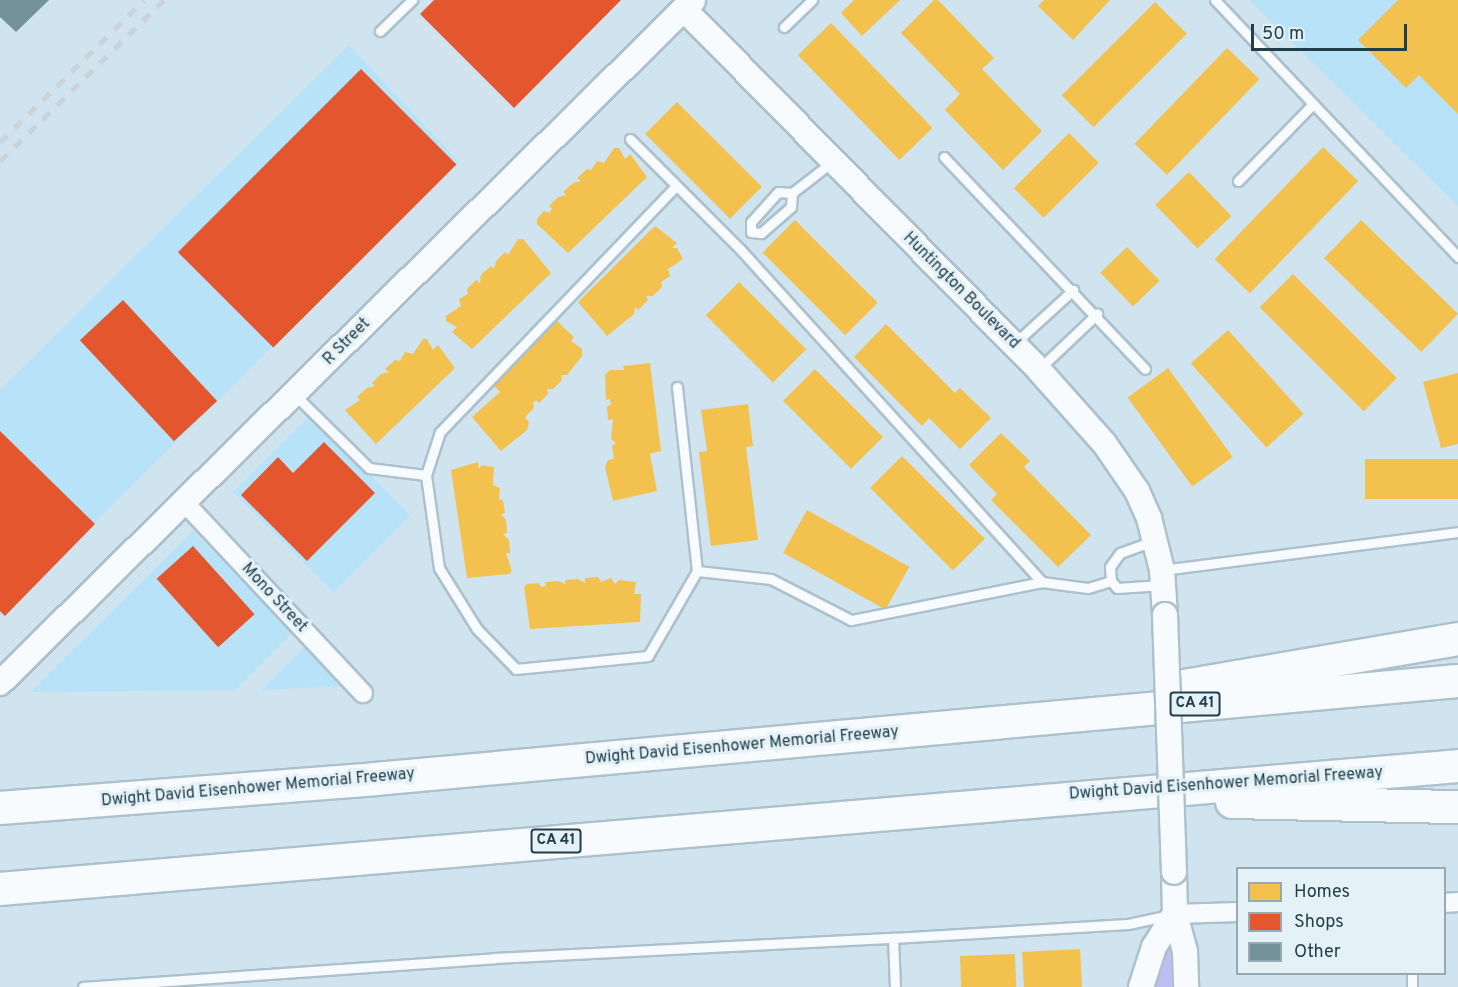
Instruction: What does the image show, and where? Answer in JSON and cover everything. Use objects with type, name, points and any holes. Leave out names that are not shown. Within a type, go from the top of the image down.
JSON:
[{"type":"highway","points":[[932,729],[1458,639]]},
{"type":"highway","name":"Dwight David Eisenhower Memorial Freeway","points":[[20,806],[932,729],[1458,681]]},
{"type":"highway","name":"Dwight David Eisenhower Memorial Freeway","points":[[0,889],[1052,798],[1458,766]]},
{"type":"highway","points":[[1052,798],[1458,807]]},
{"type":"street","name":"Huntington Boulevard","points":[[688,5],[832,162],[1014,344],[1084,418],[1123,468],[1145,509],[1156,540],[1163,577],[1175,914],[1185,952],[1186,987]]},
{"type":"street","name":"R Street","points":[[0,683],[688,5]]},
{"type":"street","name":"Mono Street","points":[[184,502],[363,693]]},
{"type":"street","points":[[1141,987],[1154,947],[1175,914],[1236,912]]},
{"type":"lane","points":[[380,31],[412,0]]},
{"type":"lane","points":[[784,27],[812,0]]},
{"type":"lane","points":[[1215,0],[1458,257]]},
{"type":"lane","points":[[1238,181],[1313,104]]},
{"type":"lane","points":[[630,139],[737,246],[1042,582]]},
{"type":"lane","points":[[944,157],[1097,314],[1145,369]]},
{"type":"lane","points":[[737,246],[751,232],[751,222],[778,192],[792,193],[832,162]]},
{"type":"lane","points":[[676,186],[440,432],[426,475],[439,568],[477,629],[516,669],[648,656],[697,572],[677,387]]},
{"type":"lane","points":[[751,232],[761,233],[791,207],[792,193]]},
{"type":"lane","points":[[1014,344],[1073,290]]},
{"type":"lane","points":[[1038,369],[1097,314]]},
{"type":"lane","points":[[294,394],[369,468],[426,475]]},
{"type":"lane","points":[[1156,540],[1120,553],[1110,567],[1111,581],[1117,588],[1163,577],[1458,532]]},
{"type":"lane","points":[[697,572],[771,579],[851,620],[1042,582],[1088,588],[1111,581]]},
{"type":"lane","points":[[83,987],[494,958],[1128,924],[1175,914]]},
{"type":"lane","points":[[893,938],[895,987]]},
{"type":"shaded area","points":[[1249,0],[1458,0],[1458,206]]},
{"type":"shaded area","points":[[349,45],[459,162],[0,616],[0,390]]},
{"type":"shaded area","points":[[310,415],[410,515],[333,592],[233,492]]},
{"type":"shaded area","points":[[193,531],[292,633],[235,690],[31,692]]},
{"type":"shaded area","points":[[305,647],[344,686],[262,690]]},
{"type":"shaded area","points":[[1172,948],[1176,987],[1150,987],[1167,949]]},
{"type":"building: Homes","points":[[854,0],[900,0],[862,36],[841,13]]},
{"type":"building: Homes","points":[[934,0],[938,0],[994,58],[982,69],[1042,131],[1003,170],[945,110],[960,94],[901,33]]},
{"type":"building: Homes","points":[[1044,0],[1110,0],[1073,40],[1038,6]]},
{"type":"building: Homes","points":[[1398,0],[1458,0],[1458,114],[1419,75],[1406,88],[1358,40]]},
{"type":"building: Homes","points":[[1155,2],[1187,34],[1093,127],[1062,95]]},
{"type":"building: Homes","points":[[831,23],[932,128],[899,160],[798,55]]},
{"type":"building: Homes","points":[[1227,48],[1259,79],[1167,175],[1135,144]]},
{"type":"building: Homes","points":[[677,102],[762,187],[730,219],[645,134]]},
{"type":"building: Homes","points":[[1069,133],[1099,163],[1044,218],[1014,188]]},
{"type":"building: Homes","points":[[1323,147],[1358,181],[1250,293],[1215,259]]},
{"type":"building: Homes","points":[[614,148],[619,148],[625,159],[630,154],[647,177],[568,253],[537,224],[537,219],[544,211],[549,213],[552,209],[549,206],[558,197],[566,195],[563,192],[573,183],[581,181],[577,178],[587,169],[591,170],[597,161],[604,163]]},
{"type":"building: Homes","points":[[1189,172],[1231,216],[1198,249],[1155,205]]},
{"type":"building: Homes","points":[[795,220],[878,303],[845,335],[762,253]]},
{"type":"building: Homes","points":[[1361,220],[1458,314],[1421,352],[1324,258]]},
{"type":"building: Homes","points":[[655,226],[677,243],[672,248],[677,248],[683,259],[668,269],[670,276],[661,282],[662,287],[653,296],[646,296],[648,300],[638,310],[635,307],[634,314],[607,336],[578,302]]},
{"type":"building: Homes","points":[[518,239],[523,239],[551,273],[472,349],[452,332],[457,327],[446,321],[446,316],[461,306],[459,299],[468,294],[467,289],[476,280],[480,283],[481,275],[491,266],[494,269],[496,261],[505,252],[508,255]]},
{"type":"building: Homes","points":[[1127,247],[1160,281],[1133,307],[1100,273]]},
{"type":"building: Homes","points":[[1293,274],[1397,378],[1364,411],[1260,307]]},
{"type":"building: Homes","points":[[739,282],[806,349],[773,382],[706,315]]},
{"type":"building: Homes","points":[[555,319],[574,337],[571,341],[582,349],[582,356],[567,375],[561,375],[562,380],[553,389],[547,389],[548,394],[539,403],[536,400],[533,403],[534,408],[525,417],[529,422],[527,430],[501,451],[472,417],[500,392],[492,384],[503,370]]},
{"type":"building: Homes","points":[[886,324],[955,393],[960,388],[991,418],[960,449],[929,418],[922,426],[854,357]]},
{"type":"building: Homes","points":[[1228,330],[1304,414],[1266,447],[1191,363]]},
{"type":"building: Homes","points":[[423,339],[427,339],[433,350],[438,345],[455,368],[376,444],[345,410],[360,400],[357,397],[367,388],[375,386],[372,383],[381,374],[389,372],[385,369],[395,360],[400,361],[405,352],[413,354]]},
{"type":"building: Homes","points":[[650,363],[661,451],[650,454],[657,491],[613,501],[605,467],[608,460],[614,459],[612,446],[616,443],[611,439],[613,419],[608,420],[607,407],[611,404],[610,399],[606,400],[605,375],[610,370],[624,370],[623,366]]},
{"type":"building: Homes","points":[[1168,368],[1233,457],[1192,486],[1128,397]]},
{"type":"building: Homes","points":[[815,369],[883,437],[851,469],[783,401]]},
{"type":"building: Homes","points":[[1458,373],[1458,444],[1441,448],[1423,382]]},
{"type":"building: Homes","points":[[748,404],[753,446],[746,447],[758,540],[711,546],[699,452],[707,451],[701,410]]},
{"type":"building: Homes","points":[[1001,433],[1030,461],[1024,467],[1091,535],[1058,567],[991,500],[997,494],[969,465]]},
{"type":"building: Homes","points":[[902,456],[985,539],[953,571],[870,488]]},
{"type":"building: Homes","points":[[1365,459],[1458,459],[1458,499],[1365,499]]},
{"type":"building: Homes","points":[[478,462],[479,469],[482,465],[494,467],[493,485],[500,488],[499,499],[503,500],[505,513],[501,514],[506,520],[507,533],[503,534],[509,540],[510,553],[506,553],[512,571],[509,574],[467,578],[451,470]]},
{"type":"building: Homes","points":[[807,510],[909,567],[886,610],[783,553]]},
{"type":"building: Homes","points":[[598,577],[601,582],[611,578],[615,584],[619,580],[636,582],[634,594],[641,594],[640,622],[530,629],[524,587],[527,584],[538,583],[541,587],[546,586],[545,582],[558,581],[566,584],[565,580],[578,579],[585,583],[585,578]]},
{"type":"building: Homes","points":[[1080,949],[1082,987],[1024,987],[1022,952]]},
{"type":"building: Homes","points":[[1015,954],[1016,987],[961,987],[960,956]]},
{"type":"building: Shops","points":[[434,0],[621,0],[514,108],[420,14]]},
{"type":"building: Shops","points":[[361,69],[456,164],[273,348],[178,252]]},
{"type":"building: Shops","points":[[123,300],[217,401],[174,441],[80,340]]},
{"type":"building: Shops","points":[[0,431],[95,524],[5,616],[0,611]]},
{"type":"building: Shops","points":[[324,442],[375,493],[307,561],[241,495],[278,457],[293,473]]},
{"type":"building: Shops","points":[[193,546],[255,614],[218,647],[157,579]]},
{"type":"building: Other","points":[[0,0],[49,0],[16,32],[0,17]]},
{"type":"railway","points":[[0,142],[144,0]]},
{"type":"railway","points":[[0,161],[164,0]]}]
